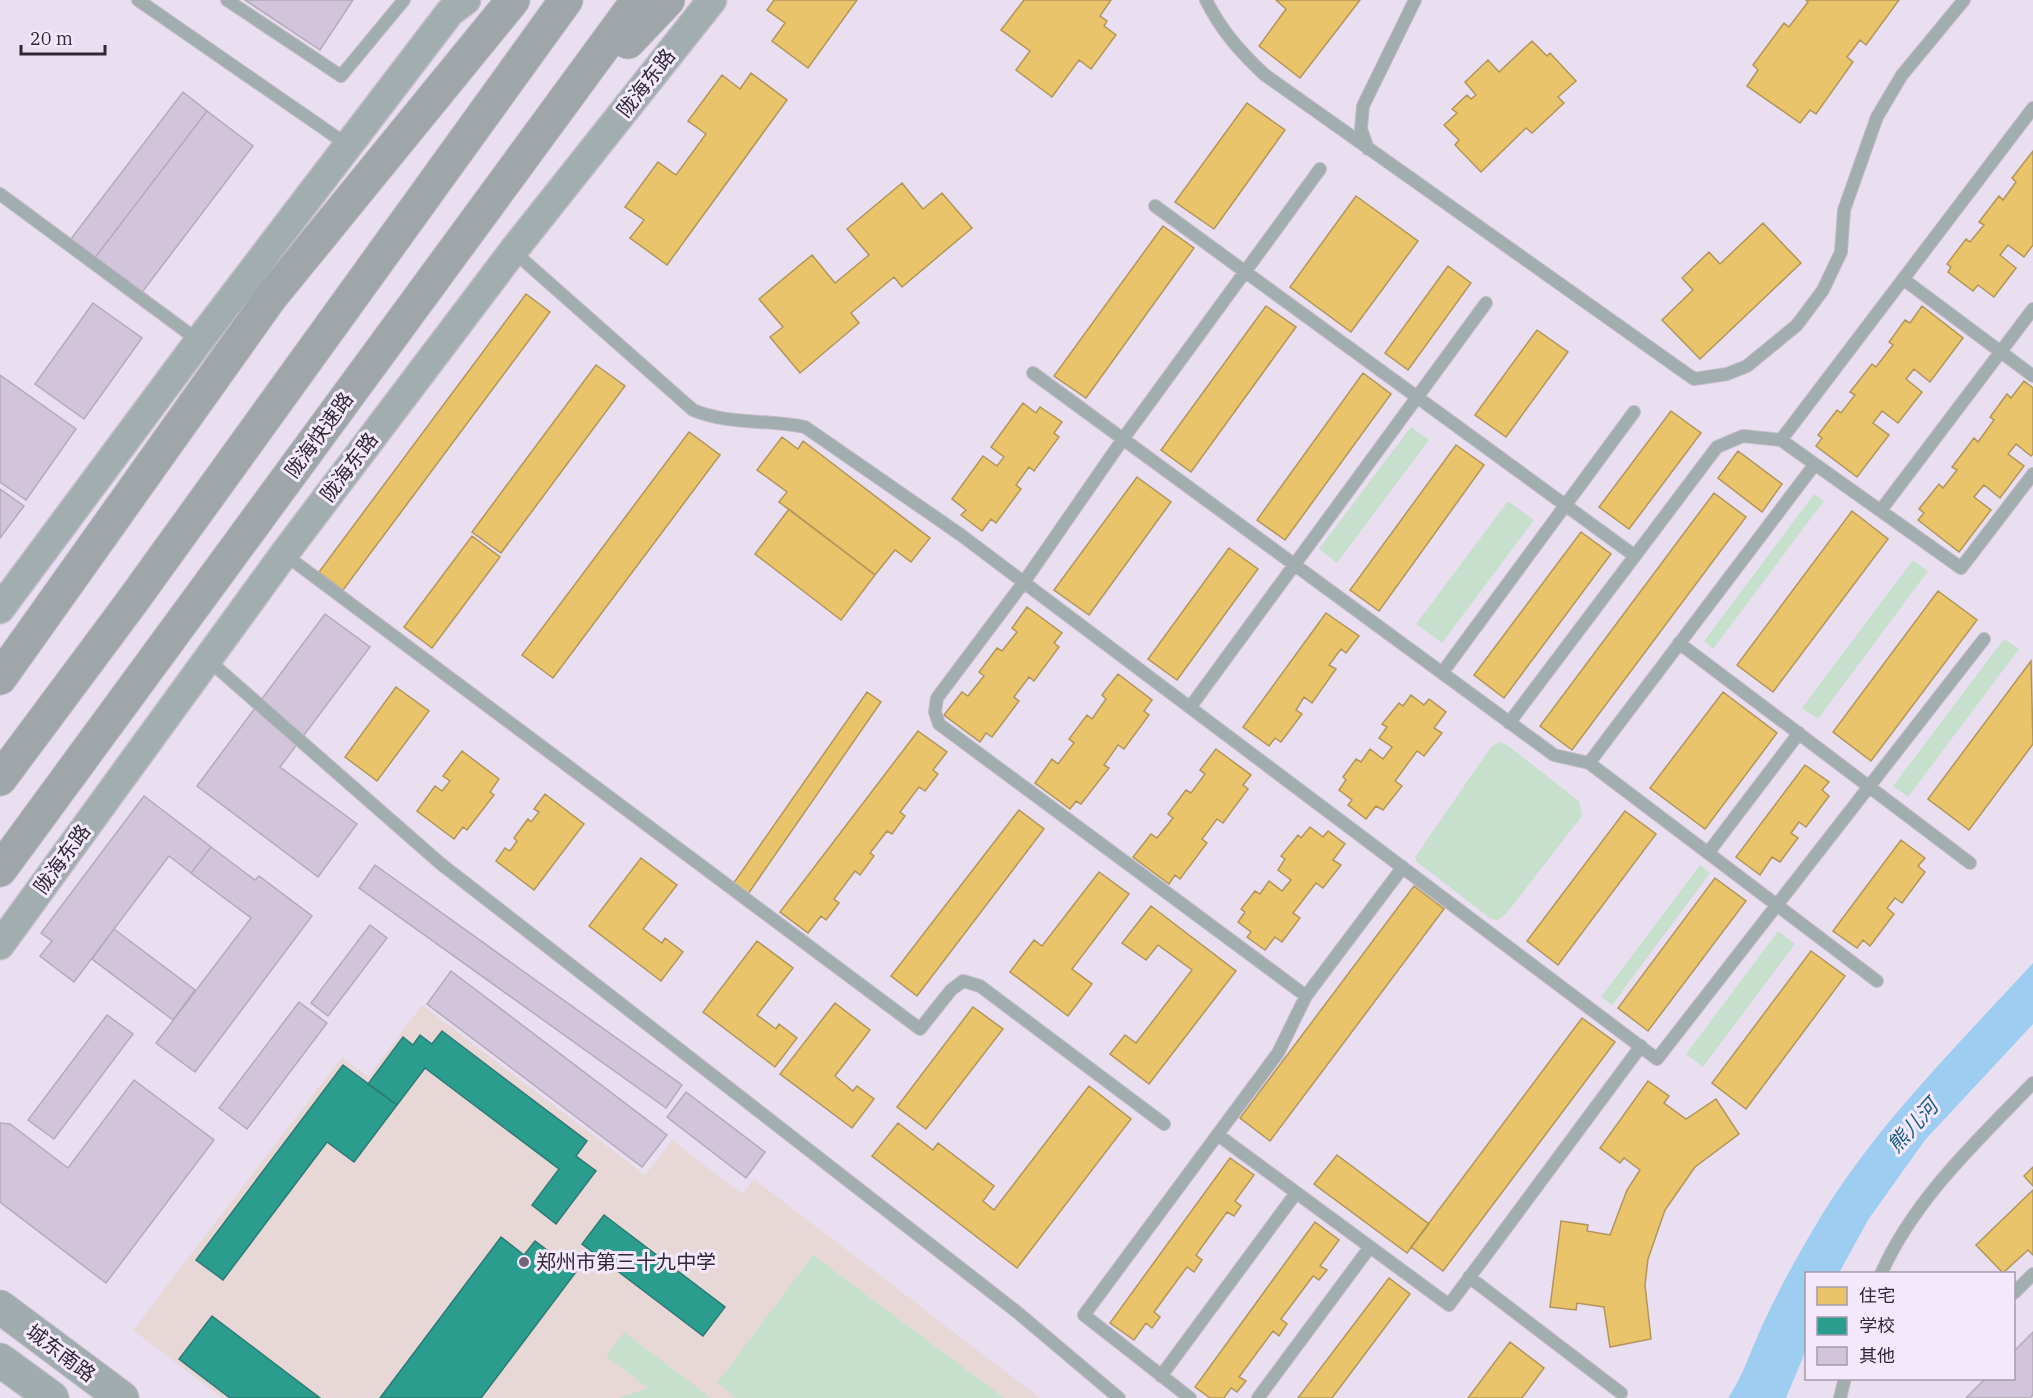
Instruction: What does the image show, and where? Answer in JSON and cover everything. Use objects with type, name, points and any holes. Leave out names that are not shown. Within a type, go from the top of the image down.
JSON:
[{"type":"highway","points":[[0,678],[270,298],[513,0]]},
{"type":"highway","points":[[0,779],[131,603],[566,0]]},
{"type":"highway","name":"陇海快速路","points":[[0,870],[638,0]]},
{"type":"highway","points":[[537,136],[668,0]]},
{"type":"main road","name":"城东南路","points":[[0,1307],[122,1398]]},
{"type":"main road","points":[[0,1360],[52,1398]]},
{"type":"street","points":[[0,609],[199,341],[450,12],[466,0]]},
{"type":"street","name":"陇海东路","points":[[0,945],[206,658],[513,250],[712,0]]},
{"type":"lane","points":[[138,0],[349,147]]},
{"type":"lane","points":[[227,0],[341,76],[404,0]]},
{"type":"lane","points":[[1206,0],[1218,24],[1242,55],[1265,75],[1694,379],[1727,374],[1747,366],[1797,325],[1823,290],[1841,252],[1844,210],[1877,117],[1902,75],[1964,0]]},
{"type":"lane","points":[[1368,149],[1361,129],[1363,106],[1415,0]]},
{"type":"lane","points":[[1780,440],[2033,108]]},
{"type":"lane","points":[[1306,996],[939,723],[935,712],[937,698],[1024,582],[1123,439],[1320,169]]},
{"type":"lane","points":[[0,194],[199,341]]},
{"type":"lane","points":[[1155,206],[1635,556]]},
{"type":"lane","points":[[513,250],[693,410],[714,419],[774,421],[805,427],[1024,582],[1657,1059],[1984,639]]},
{"type":"lane","points":[[1904,279],[2033,376]]},
{"type":"lane","points":[[1191,706],[1486,303]]},
{"type":"lane","points":[[1881,510],[2033,309]]},
{"type":"lane","points":[[1034,373],[1554,755],[1589,763],[1877,981]]},
{"type":"lane","points":[[1442,673],[1634,412]]},
{"type":"lane","points":[[1509,723],[1717,447],[1743,436],[1780,440],[1961,568],[2033,474]]},
{"type":"lane","points":[[1589,763],[1815,464]]},
{"type":"lane","points":[[284,554],[920,1029],[951,990],[963,981],[980,986],[1164,1125]]},
{"type":"lane","points":[[1679,643],[1970,863]]},
{"type":"lane","points":[[206,658],[441,864],[1017,1312],[1119,1398]]},
{"type":"lane","points":[[1708,853],[1799,733]]},
{"type":"lane","points":[[1190,1398],[1084,1315],[1278,1053],[1306,996],[1403,867]]},
{"type":"lane","points":[[1218,1135],[1449,1305],[1641,1046]]},
{"type":"lane","points":[[1882,1272],[1904,1229],[1959,1160],[2033,1083]]},
{"type":"lane","points":[[1161,1376],[1296,1193]]},
{"type":"lane","points":[[1258,1398],[1370,1247]]},
{"type":"lane","points":[[1470,1277],[1621,1393]]},
{"type":"lane","points":[[2015,1291],[2032,1278]]},
{"type":"lane","points":[[1840,1398],[1844,1380]]},
{"type":"shaded area","name":"郑州市第三十九中学","points":[[422,1005],[645,1175],[672,1140],[742,1194],[754,1179],[1040,1398],[222,1398],[133,1330],[342,1057],[368,1077]]},
{"type":"green space","points":[[1411,427],[1429,440],[1337,563],[1319,549]]},
{"type":"green space","points":[[1814,494],[1824,501],[1713,649],[1704,641]]},
{"type":"green space","points":[[1508,501],[1534,520],[1442,643],[1416,624]]},
{"type":"green space","points":[[1913,560],[1928,571],[1818,719],[1802,708]]},
{"type":"green space","points":[[2004,639],[2019,649],[1908,797],[1893,786]]},
{"type":"green space","points":[[1499,742],[1507,745],[1579,801],[1582,816],[1506,914],[1498,920],[1491,919],[1417,862],[1415,857],[1491,747]]},
{"type":"green space","points":[[1700,865],[1710,873],[1612,1005],[1601,997]]},
{"type":"green space","points":[[1778,931],[1795,944],[1703,1067],[1686,1054]]},
{"type":"green space","points":[[813,1255],[1004,1398],[736,1398],[717,1383]]},
{"type":"green space","points":[[624,1332],[711,1398],[619,1398],[648,1388],[606,1356]]},
{"type":"water","name":"熊儿河","points":[[2033,963],[2033,1024],[1925,1140],[1868,1220],[1840,1272],[1805,1272],[1805,1352],[1786,1398],[1728,1398],[1743,1371],[1782,1285],[1840,1187],[1891,1120]]},
{"type":"building: 住宅","points":[[774,0],[857,0],[808,68],[772,41],[785,23],[767,10]]},
{"type":"building: 住宅","points":[[1024,0],[1111,0],[1100,16],[1107,21],[1104,26],[1116,35],[1091,69],[1079,60],[1052,97],[1016,70],[1030,51],[1001,30]]},
{"type":"building: 住宅","points":[[1276,0],[1360,0],[1300,78],[1259,46],[1286,9]]},
{"type":"building: 住宅","points":[[1806,0],[1899,0],[1866,45],[1860,40],[1847,57],[1853,62],[1816,114],[1810,110],[1800,123],[1747,86],[1758,70],[1753,65],[1784,23],[1789,27],[1808,2]]},
{"type":"building: 住宅","points":[[1532,41],[1547,56],[1550,53],[1576,81],[1558,97],[1564,103],[1532,133],[1526,128],[1481,172],[1455,145],[1459,140],[1444,125],[1457,113],[1452,109],[1467,95],[1471,99],[1476,95],[1465,82],[1488,60],[1499,72]]},
{"type":"building: 住宅","points":[[751,73],[787,100],[667,265],[630,238],[644,220],[625,207],[658,162],[676,175],[706,134],[688,121],[722,75],[740,89]]},
{"type":"building: 住宅","points":[[1247,103],[1285,130],[1214,229],[1175,202]]},
{"type":"building: 住宅","points":[[2033,151],[2033,245],[2024,257],[2008,245],[2000,255],[2016,268],[1994,297],[1978,285],[1973,291],[1948,272],[1951,267],[1947,264],[1966,239],[1970,242],[1984,225],[1979,222],[1999,196],[2003,200],[2016,182],[2012,178]]},
{"type":"building: 住宅","points":[[902,183],[923,209],[942,193],[972,228],[902,287],[894,277],[851,313],[859,323],[800,373],[770,337],[783,327],[759,299],[812,255],[835,283],[869,255],[847,229]]},
{"type":"building: 住宅","points":[[1356,196],[1418,241],[1351,332],[1290,287]]},
{"type":"building: 住宅","points":[[1763,223],[1801,263],[1700,359],[1662,320],[1693,290],[1682,278],[1709,252],[1720,264]]},
{"type":"building: 住宅","points":[[1163,226],[1194,248],[1086,398],[1054,376]]},
{"type":"building: 住宅","points":[[1448,266],[1471,283],[1408,370],[1385,353]]},
{"type":"building: 住宅","points":[[526,294],[550,312],[343,590],[319,572]]},
{"type":"building: 住宅","points":[[1266,306],[1296,327],[1191,472],[1161,450]]},
{"type":"building: 住宅","points":[[1922,306],[1963,338],[1930,382],[1914,369],[1906,379],[1922,392],[1898,423],[1882,411],[1873,423],[1889,435],[1857,477],[1816,446],[1822,438],[1818,435],[1837,410],[1841,413],[1855,395],[1850,392],[1872,364],[1876,367],[1893,345],[1889,342],[1905,320],[1910,323]]},
{"type":"building: 住宅","points":[[1537,330],[1568,352],[1506,437],[1475,415]]},
{"type":"building: 住宅","points":[[596,365],[625,386],[501,553],[472,532]]},
{"type":"building: 住宅","points":[[1363,373],[1391,394],[1285,540],[1257,520]]},
{"type":"building: 住宅","points":[[2024,381],[2033,388],[2033,454],[2031,456],[2016,444],[2008,454],[2024,466],[2000,498],[1984,485],[1974,497],[1991,510],[1959,552],[1918,520],[1924,513],[1919,509],[1939,484],[1943,488],[1957,470],[1952,467],[1974,438],[1978,442],[1994,420],[1990,417],[2007,394],[2011,398]]},
{"type":"building: 住宅","points":[[1023,403],[1036,413],[1040,407],[1062,422],[1054,433],[1059,437],[1034,471],[1029,467],[1016,485],[1021,489],[996,523],[991,519],[982,531],[961,515],[966,510],[952,499],[983,456],[997,466],[1004,457],[991,447]]},
{"type":"building: 住宅","points":[[1671,411],[1701,433],[1629,529],[1599,507]]},
{"type":"building: 住宅","points":[[689,432],[720,455],[553,678],[522,655]]},
{"type":"building: 住宅","points":[[782,437],[798,449],[803,441],[930,538],[911,562],[895,550],[875,575],[779,502],[787,492],[757,470]]},
{"type":"building: 住宅","points":[[1456,445],[1484,465],[1379,611],[1350,590]]},
{"type":"building: 住宅","points":[[1738,451],[1782,484],[1762,512],[1718,478]]},
{"type":"building: 住宅","points":[[1137,477],[1171,502],[1089,615],[1054,590]]},
{"type":"building: 住宅","points":[[1714,493],[1746,517],[1572,750],[1540,726]]},
{"type":"building: 住宅","points":[[789,509],[875,575],[841,620],[755,554]]},
{"type":"building: 住宅","points":[[1852,511],[1888,539],[1773,692],[1737,665]]},
{"type":"building: 住宅","points":[[1581,532],[1611,554],[1504,698],[1474,675]]},
{"type":"building: 住宅","points":[[472,536],[500,557],[432,648],[404,627]]},
{"type":"building: 住宅","points":[[1229,548],[1258,569],[1177,680],[1148,659]]},
{"type":"building: 住宅","points":[[1938,591],[1977,620],[1871,761],[1833,732]]},
{"type":"building: 住宅","points":[[1027,607],[1062,633],[1054,643],[1059,647],[1034,681],[1029,677],[1014,697],[1019,701],[992,737],[986,733],[980,742],[944,715],[962,692],[968,696],[984,676],[979,672],[997,648],[1002,651],[1017,632],[1012,628]]},
{"type":"building: 住宅","points":[[1326,613],[1359,636],[1346,653],[1341,649],[1329,665],[1336,669],[1312,703],[1304,697],[1296,710],[1302,714],[1281,742],[1275,738],[1269,746],[1243,727]]},
{"type":"building: 住宅","points":[[2031,661],[2033,744],[1969,830],[1928,799]]},
{"type":"building: 住宅","points":[[1118,674],[1152,700],[1144,711],[1149,715],[1124,749],[1118,745],[1104,765],[1109,768],[1081,804],[1076,801],[1070,809],[1035,783],[1052,759],[1058,764],[1074,743],[1069,739],[1087,715],[1092,719],[1106,699],[1102,695]]},
{"type":"building: 住宅","points":[[396,687],[429,711],[377,781],[345,757]]},
{"type":"building: 住宅","points":[[867,692],[881,702],[748,894],[733,884]]},
{"type":"building: 住宅","points":[[1723,692],[1777,733],[1705,829],[1650,788]]},
{"type":"building: 住宅","points":[[1411,695],[1424,705],[1429,699],[1446,712],[1434,728],[1442,733],[1424,756],[1417,751],[1395,781],[1402,786],[1383,810],[1376,806],[1366,819],[1348,805],[1352,800],[1339,790],[1346,780],[1343,777],[1356,759],[1361,762],[1370,749],[1383,759],[1392,747],[1379,738],[1387,727],[1382,724],[1399,703],[1403,706]]},
{"type":"building: 住宅","points":[[918,731],[947,752],[933,770],[938,774],[925,791],[919,787],[900,812],[905,816],[892,834],[887,831],[870,853],[874,856],[860,875],[855,871],[834,899],[839,903],[826,920],[821,916],[808,933],[780,912]]},
{"type":"building: 住宅","points":[[1216,749],[1251,775],[1243,785],[1248,789],[1223,823],[1217,819],[1202,839],[1207,843],[1180,879],[1175,875],[1169,884],[1133,857],[1151,834],[1157,838],[1173,818],[1168,814],[1186,790],[1191,793],[1205,774],[1200,770]]},
{"type":"building: 住宅","points":[[462,751],[499,779],[490,792],[494,795],[467,830],[463,827],[454,839],[417,811],[435,786],[442,791],[450,781],[443,776]]},
{"type":"building: 住宅","points":[[1805,765],[1829,782],[1822,790],[1829,796],[1806,827],[1799,822],[1791,833],[1798,838],[1780,862],[1772,857],[1760,875],[1736,857]]},
{"type":"building: 住宅","points":[[545,794],[584,824],[534,890],[496,861],[505,848],[510,851],[517,841],[514,838],[528,819],[531,822],[539,812],[534,809]]},
{"type":"building: 住宅","points":[[1019,810],[1044,829],[917,996],[891,976]]},
{"type":"building: 住宅","points":[[1625,811],[1656,834],[1558,965],[1527,941]]},
{"type":"building: 住宅","points":[[1310,827],[1323,837],[1328,831],[1345,844],[1333,860],[1341,865],[1323,888],[1316,883],[1293,913],[1300,918],[1282,942],[1275,937],[1265,950],[1247,937],[1251,932],[1238,922],[1245,912],[1241,909],[1255,891],[1260,894],[1269,881],[1282,891],[1291,880],[1278,870],[1285,859],[1281,856],[1298,835],[1301,838]]},
{"type":"building: 住宅","points":[[1901,840],[1925,858],[1918,866],[1925,872],[1902,903],[1895,898],[1887,908],[1894,914],[1870,946],[1863,940],[1857,948],[1833,931]]},
{"type":"building: 住宅","points":[[641,858],[677,885],[643,929],[662,943],[665,938],[683,952],[661,981],[589,926]]},
{"type":"building: 住宅","points":[[1099,872],[1129,894],[1072,969],[1092,984],[1068,1016],[1010,972],[1034,940],[1042,946]]},
{"type":"building: 住宅","points":[[1715,878],[1746,901],[1648,1031],[1618,1008]]},
{"type":"building: 住宅","points":[[1414,886],[1444,909],[1270,1141],[1240,1118]]},
{"type":"building: 住宅","points":[[1151,906],[1236,971],[1149,1084],[1110,1054],[1125,1035],[1136,1043],[1192,970],[1158,945],[1146,960],[1122,943]]},
{"type":"building: 住宅","points":[[757,941],[793,968],[757,1015],[776,1029],[779,1024],[797,1038],[775,1067],[703,1012]]},
{"type":"building: 住宅","points":[[1811,951],[1845,976],[1746,1109],[1712,1083]]},
{"type":"building: 住宅","points":[[835,1003],[870,1030],[835,1076],[853,1091],[857,1086],[874,1099],[852,1128],[780,1074]]},
{"type":"building: 住宅","points":[[973,1007],[1003,1029],[926,1129],[897,1107]]},
{"type":"building: 住宅","points":[[1582,1018],[1615,1042],[1443,1271],[1411,1247]]},
{"type":"building: 住宅","points":[[1648,1081],[1669,1096],[1664,1103],[1686,1119],[1716,1099],[1739,1134],[1695,1167],[1665,1210],[1648,1259],[1645,1285],[1651,1339],[1610,1347],[1604,1307],[1577,1303],[1576,1310],[1550,1307],[1561,1221],[1588,1225],[1587,1231],[1610,1235],[1627,1190],[1640,1170],[1624,1158],[1620,1163],[1600,1148]]},
{"type":"building: 住宅","points":[[1089,1086],[1131,1119],[1017,1268],[872,1156],[898,1123],[933,1150],[938,1143],[994,1186],[983,1201],[994,1210]]},
{"type":"building: 住宅","points":[[1337,1155],[1429,1224],[1407,1253],[1314,1184]]},
{"type":"building: 住宅","points":[[1230,1158],[1254,1175],[1235,1201],[1241,1206],[1234,1216],[1227,1212],[1196,1255],[1202,1260],[1194,1272],[1187,1267],[1154,1312],[1160,1317],[1152,1328],[1146,1323],[1134,1340],[1110,1323]]},
{"type":"building: 住宅","points":[[2033,1167],[2033,1186],[2024,1176]]},
{"type":"building: 住宅","points":[[2033,1190],[2033,1255],[2028,1250],[2002,1272],[1976,1245]]},
{"type":"building: 住宅","points":[[1315,1222],[1339,1240],[1320,1266],[1327,1270],[1319,1280],[1313,1276],[1281,1319],[1287,1324],[1279,1336],[1273,1331],[1239,1377],[1246,1381],[1237,1392],[1231,1388],[1224,1398],[1210,1398],[1195,1387]]},
{"type":"building: 住宅","points":[[1389,1278],[1410,1294],[1332,1398],[1298,1398]]},
{"type":"building: 住宅","points":[[1510,1342],[1544,1368],[1522,1398],[1468,1398]]},
{"type":"building: 学校","points":[[442,1031],[587,1141],[576,1156],[596,1171],[556,1224],[532,1205],[559,1169],[425,1068],[397,1105],[368,1084],[403,1037],[413,1045],[420,1035],[432,1044]]},
{"type":"building: 学校","points":[[343,1065],[397,1105],[354,1162],[327,1142],[223,1280],[196,1260]]},
{"type":"building: 学校","points":[[604,1215],[725,1307],[703,1336],[582,1244]]},
{"type":"building: 学校","points":[[501,1237],[524,1255],[535,1241],[576,1272],[481,1398],[380,1398]]},
{"type":"building: 学校","points":[[212,1316],[320,1398],[230,1398],[179,1359]]},
{"type":"building: 其他","points":[[245,0],[353,0],[320,50]]},
{"type":"building: 其他","points":[[183,92],[207,111],[94,259],[70,240]]},
{"type":"building: 其他","points":[[207,111],[253,146],[140,295],[94,259]]},
{"type":"building: 其他","points":[[93,303],[142,338],[84,419],[35,384]]},
{"type":"building: 其他","points":[[0,375],[76,429],[26,500],[0,482]]},
{"type":"building: 其他","points":[[0,489],[24,506],[0,538]]},
{"type":"building: 其他","points":[[325,614],[370,647],[280,767],[357,824],[318,877],[197,786]]},
{"type":"building: 其他","points":[[144,796],[211,847],[191,873],[169,856],[74,982],[40,956],[52,941],[41,933]]},
{"type":"building: 其他","points":[[211,847],[255,880],[259,876],[312,916],[195,1072],[156,1043],[251,918],[191,873]]},
{"type":"building: 其他","points":[[375,865],[682,1085],[666,1108],[359,888]]},
{"type":"building: 其他","points":[[370,925],[387,938],[328,1016],[311,1003]]},
{"type":"building: 其他","points":[[114,929],[195,990],[173,1020],[92,959]]},
{"type":"building: 其他","points":[[451,971],[667,1135],[642,1167],[427,1004]]},
{"type":"building: 其他","points":[[299,1002],[327,1023],[247,1129],[219,1108]]},
{"type":"building: 其他","points":[[107,1015],[133,1034],[54,1139],[28,1120]]},
{"type":"building: 其他","points":[[134,1080],[214,1140],[106,1283],[0,1202],[0,1123],[10,1124],[68,1168]]},
{"type":"building: 其他","points":[[686,1092],[765,1152],[746,1178],[667,1117]]},
{"type":"building: 其他","points":[[2033,1332],[2033,1395],[2030,1398],[1966,1398],[1984,1380],[2015,1380],[2015,1350]]},
{"type":"place","name":"郑州市第三十九中学","points":[[524,1262]]}]
